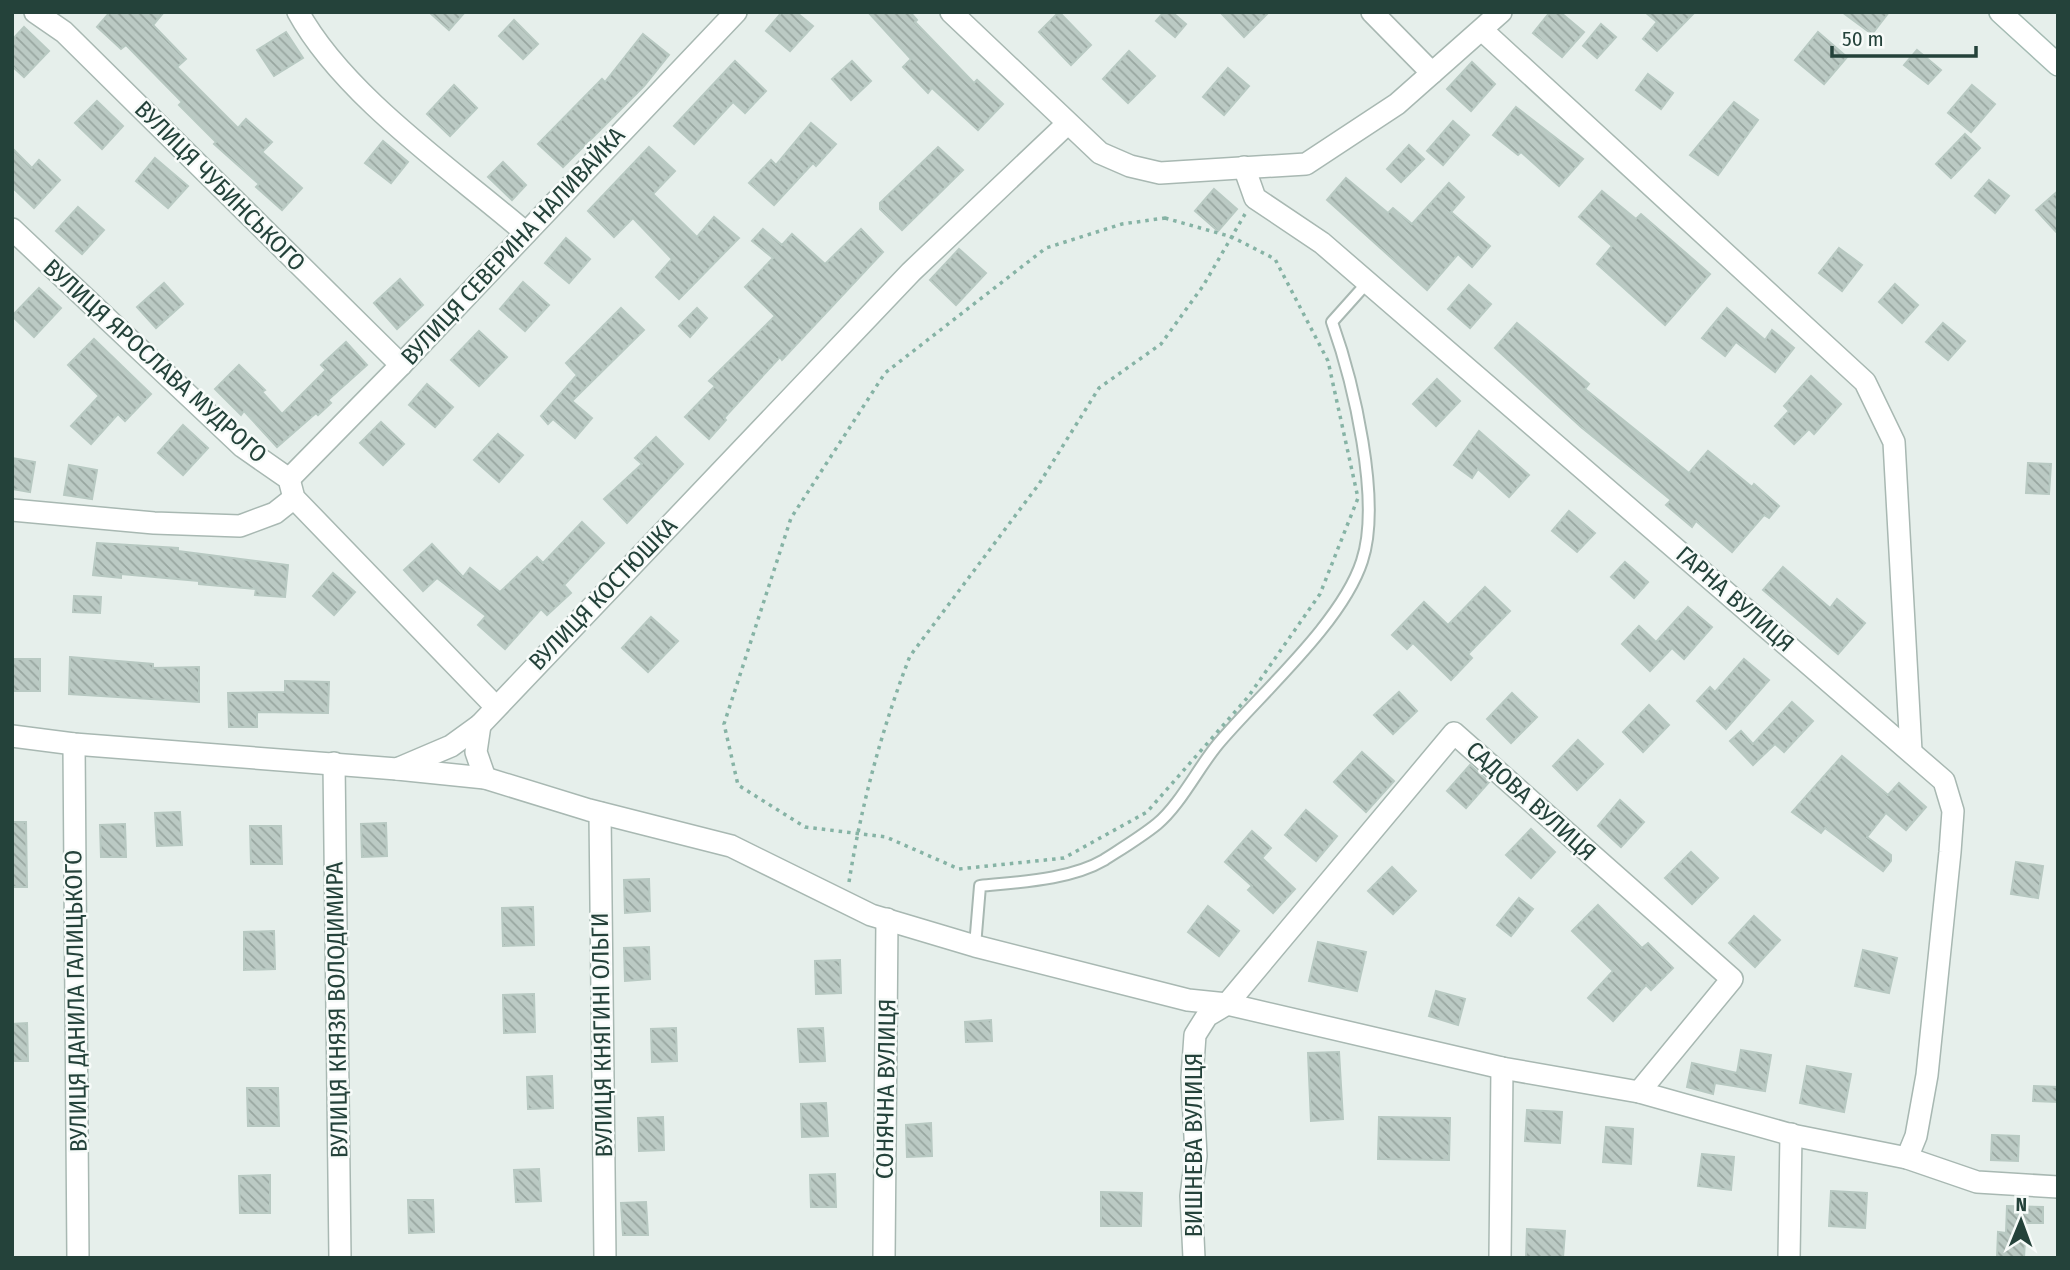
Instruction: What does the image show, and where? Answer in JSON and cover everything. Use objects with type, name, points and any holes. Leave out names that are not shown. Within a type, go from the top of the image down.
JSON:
[{"type":"street","name":"ВУЛИЦЯ ЧУБИНСЬКОГО","points":[[35,12],[64,32],[401,365]]},
{"type":"street","points":[[298,12],[337,67],[391,120],[526,233]]},
{"type":"street","name":"ВУЛИЦЯ СЕВЕРИНА НАЛИВАЙКА","points":[[12,510],[154,523],[240,526],[275,513],[291,488],[401,365],[736,12]]},
{"type":"street","points":[[951,12],[1100,153],[1130,166],[1160,173],[1306,163],[1397,104],[1501,12]]},
{"type":"street","points":[[1372,12],[1432,73]]},
{"type":"street","points":[[2000,12],[2058,65]]},
{"type":"street","points":[[1482,30],[1865,382],[1894,442],[1911,751]]},
{"type":"street","name":"ВУЛИЦЯ КОСТЮШКА","points":[[12,736],[74,744],[397,769],[451,747],[480,725],[911,272],[1067,124]]},
{"type":"street","points":[[1244,167],[1255,198]]},
{"type":"street","name":"ГАРНА ВУЛИЦЯ","points":[[1255,198],[1322,243],[1366,284],[1944,782],[1953,811],[1927,1075],[1916,1136],[1907,1158]]},
{"type":"street","name":"ВУЛИЦЯ ЯРОСЛАВА МУДРОГО","points":[[12,229],[243,447],[291,488],[496,707]]},
{"type":"street","points":[[480,725],[475,752],[485,778]]},
{"type":"street","name":"САДОВА ВУЛИЦЯ","points":[[1227,1004],[1454,733],[1732,979],[1639,1092]]},
{"type":"street","name":"ВУЛИЦЯ ДАНИЛА ГАЛИЦЬКОГО","points":[[74,744],[78,1258]]},
{"type":"street","name":"ВУЛИЦЯ КНЯЗЯ ВОЛОДИМИРА","points":[[334,763],[340,1258]]},
{"type":"street","points":[[397,769],[485,778],[600,813],[731,846],[887,919],[975,946],[1188,1000],[1227,1004],[1502,1068],[1639,1092],[1791,1134],[1907,1158],[1977,1181],[2058,1187]]},
{"type":"street","name":"ВУЛИЦЯ КНЯГИНІ ОЛЬГИ","points":[[600,813],[605,1258]]},
{"type":"street","name":"СОНЯЧНА ВУЛИЦЯ","points":[[884,1258],[887,919]]},
{"type":"street","name":"ВИШНЕВА ВУЛИЦЯ","points":[[1194,1258],[1191,1196],[1196,1156],[1192,1077],[1195,1035],[1207,1016],[1227,1004]]},
{"type":"street","points":[[1500,1258],[1502,1068]]},
{"type":"street","points":[[1789,1258],[1791,1134]]},
{"type":"lane","points":[[975,946],[980,886],[1044,879],[1101,862],[1158,823],[1218,745],[1315,637],[1344,594],[1362,562],[1370,517],[1349,369],[1332,322],[1366,284]]},
{"type":"path","points":[[847,902],[856,835],[897,690],[910,656],[1039,484],[1099,388],[1161,344],[1255,198]]},
{"type":"path","points":[[1165,218],[1232,237],[1275,259],[1328,361],[1358,498],[1320,594],[1248,697],[1147,812],[1064,858],[959,869],[886,837],[856,835],[805,827],[738,785],[724,724],[791,518],[884,373],[1046,248],[1122,224],[1165,218]]},
{"type":"building","points":[[110,12],[164,12],[153,25],[186,59],[177,67],[238,128],[246,119],[272,142],[262,152],[302,188],[282,210],[256,187],[259,184],[214,144],[216,142],[179,105],[182,102],[126,45],[121,49],[97,27]]},
{"type":"building","points":[[429,12],[465,12],[449,30]]},
{"type":"building","points":[[782,12],[796,12],[813,26],[790,51],[766,31]]},
{"type":"building","points":[[868,12],[910,12],[917,20],[915,22],[974,83],[977,80],[1003,104],[978,130],[932,88],[928,93],[903,67],[911,59]]},
{"type":"building","points":[[1059,12],[1091,45],[1071,65],[1039,32]]},
{"type":"building","points":[[1164,12],[1172,12],[1186,24],[1175,37],[1156,21]]},
{"type":"building","points":[[1220,12],[1269,12],[1244,37]]},
{"type":"building","points":[[1550,12],[1560,12],[1584,32],[1562,57],[1533,33]]},
{"type":"building","points":[[1645,12],[1695,12],[1657,51],[1643,39],[1657,22]]},
{"type":"building","points":[[1842,12],[1889,12],[1872,34]]},
{"type":"building","points":[[514,20],[538,44],[523,59],[499,36]]},
{"type":"building","points":[[1601,24],[1616,37],[1597,58],[1583,46]]},
{"type":"building","points":[[24,27],[49,51],[24,77],[12,66],[12,40]]},
{"type":"building","points":[[286,32],[303,58],[274,76],[257,50]]},
{"type":"building","points":[[1818,32],[1847,57],[1824,84],[1795,60]]},
{"type":"building","points":[[643,34],[669,55],[644,86],[563,167],[538,144],[602,79],[605,82]]},
{"type":"building","points":[[1917,50],[1941,70],[1928,84],[1904,65]]},
{"type":"building","points":[[1129,51],[1155,76],[1128,103],[1103,79]]},
{"type":"building","points":[[735,61],[766,91],[745,113],[733,102],[694,144],[674,126]]},
{"type":"building","points":[[852,61],[871,81],[851,100],[832,79]]},
{"type":"building","points":[[1472,62],[1495,84],[1471,111],[1447,89]]},
{"type":"building","points":[[1228,68],[1249,86],[1224,115],[1203,97]]},
{"type":"building","points":[[1648,74],[1673,93],[1661,109],[1636,90]]},
{"type":"building","points":[[454,85],[477,108],[450,136],[427,114]]},
{"type":"building","points":[[1972,85],[1995,104],[1971,132],[1948,113]]},
{"type":"building","points":[[97,101],[123,126],[102,149],[75,123]]},
{"type":"building","points":[[1734,102],[1758,120],[1718,175],[1690,155]]},
{"type":"building","points":[[1516,107],[1583,159],[1559,186],[1521,152],[1518,155],[1493,135]]},
{"type":"building","points":[[1453,121],[1469,135],[1443,165],[1427,151]]},
{"type":"building","points":[[811,123],[836,144],[816,166],[813,163],[774,205],[749,183],[771,160],[776,165]]},
{"type":"building","points":[[1965,134],[1980,148],[1951,178],[1936,164]]},
{"type":"building","points":[[383,141],[408,162],[391,183],[365,163]]},
{"type":"building","points":[[1409,145],[1424,159],[1401,182],[1387,169]]},
{"type":"building","points":[[649,147],[675,171],[653,194],[697,237],[714,217],[739,238],[679,299],[656,277],[672,259],[633,218],[614,237],[588,211]]},
{"type":"building","points":[[938,147],[963,170],[902,230],[880,209],[880,203]]},
{"type":"building","points":[[12,148],[32,168],[39,160],[60,180],[34,208],[12,187]]},
{"type":"building","points":[[155,158],[188,186],[168,208],[136,181]]},
{"type":"building","points":[[503,162],[526,185],[512,200],[488,177]]},
{"type":"building","points":[[1346,178],[1388,213],[1393,208],[1412,224],[1449,183],[1464,197],[1451,212],[1490,246],[1472,267],[1458,254],[1427,290],[1327,200]]},
{"type":"building","points":[[1989,180],[2009,196],[1995,213],[1975,196]]},
{"type":"building","points":[[1214,189],[1237,209],[1218,231],[1195,211]]},
{"type":"building","points":[[1602,191],[1636,219],[1641,214],[1710,274],[1665,325],[1597,264],[1612,246],[1579,217]]},
{"type":"building","points":[[2058,191],[2058,234],[2036,210]]},
{"type":"building","points":[[78,207],[104,230],[82,254],[56,231]]},
{"type":"building","points":[[763,229],[782,245],[792,234],[825,264],[861,229],[883,252],[782,360],[780,357],[724,418],[726,420],[709,439],[685,417],[715,386],[709,381],[775,316],[745,287],[773,258],[752,241]]},
{"type":"building","points":[[566,238],[590,259],[569,283],[545,263]]},
{"type":"building","points":[[1839,248],[1862,265],[1842,291],[1819,273]]},
{"type":"building","points":[[959,249],[986,273],[956,305],[930,280]]},
{"type":"building","points":[[400,279],[423,305],[397,329],[374,303]]},
{"type":"building","points":[[523,282],[549,305],[525,331],[500,309]]},
{"type":"building","points":[[164,283],[183,304],[156,328],[137,307]]},
{"type":"building","points":[[1895,284],[1918,305],[1902,323],[1879,302]]},
{"type":"building","points":[[1469,285],[1491,304],[1470,328],[1448,309]]},
{"type":"building","points":[[39,288],[61,308],[34,337],[12,316]]},
{"type":"building","points":[[621,308],[644,330],[572,401],[592,418],[575,438],[553,419],[548,424],[541,416],[577,375],[566,363]]},
{"type":"building","points":[[697,308],[707,318],[690,337],[679,326]]},
{"type":"building","points":[[1727,308],[1765,340],[1772,330],[1794,348],[1775,372],[1736,342],[1725,356],[1702,338]]},
{"type":"building","points":[[1517,323],[1589,384],[1585,389],[1689,473],[1708,451],[1779,506],[1769,518],[1764,515],[1732,552],[1696,521],[1692,527],[1666,505],[1671,500],[1581,427],[1495,348]]},
{"type":"building","points":[[1943,323],[1965,341],[1948,360],[1926,342]]},
{"type":"building","points":[[479,331],[507,357],[479,386],[451,360]]},
{"type":"building","points":[[94,339],[151,394],[125,421],[118,414],[91,444],[71,426],[99,396],[68,365]]},
{"type":"building","points":[[346,342],[367,365],[328,400],[331,403],[318,415],[316,413],[277,447],[244,411],[241,415],[215,389],[239,365],[265,390],[262,392],[282,414],[326,370],[321,365]]},
{"type":"building","points":[[1811,376],[1841,404],[1814,434],[1809,429],[1794,444],[1775,426],[1789,411],[1784,406]]},
{"type":"building","points":[[1437,379],[1460,401],[1436,426],[1413,404]]},
{"type":"building","points":[[427,384],[453,407],[435,427],[409,405]]},
{"type":"building","points":[[381,422],[404,444],[383,465],[360,443]]},
{"type":"building","points":[[183,425],[208,448],[183,475],[158,453]]},
{"type":"building","points":[[1479,431],[1529,475],[1509,497],[1478,469],[1472,478],[1454,465]]},
{"type":"building","points":[[498,434],[523,455],[499,482],[474,460]]},
{"type":"building","points":[[656,437],[683,464],[627,523],[604,499],[642,464],[635,458]]},
{"type":"building","points":[[12,458],[35,462],[30,492],[12,489]]},
{"type":"building","points":[[2028,463],[2051,464],[2049,494],[2026,493]]},
{"type":"building","points":[[69,465],[97,470],[92,499],[64,495]]},
{"type":"building","points":[[1569,511],[1595,533],[1577,552],[1552,531]]},
{"type":"building","points":[[582,522],[604,543],[564,585],[571,593],[547,615],[541,609],[505,649],[478,625],[486,616],[437,578],[423,591],[404,570],[432,544],[463,577],[470,568],[500,592],[537,557],[543,563]]},
{"type":"building","points":[[97,543],[178,548],[178,551],[288,565],[285,597],[255,595],[256,589],[199,584],[199,581],[121,574],[121,578],[93,575]]},
{"type":"building","points":[[1625,562],[1648,582],[1634,598],[1611,577]]},
{"type":"building","points":[[1783,567],[1830,608],[1837,599],[1865,623],[1838,654],[1763,590]]},
{"type":"building","points":[[333,573],[355,592],[334,615],[313,596]]},
{"type":"building","points":[[1485,587],[1510,611],[1468,654],[1472,658],[1451,680],[1413,643],[1407,649],[1392,635],[1424,602],[1448,625]]},
{"type":"building","points":[[74,596],[101,597],[100,613],[73,612]]},
{"type":"building","points":[[1688,607],[1712,627],[1684,659],[1672,648],[1650,671],[1622,644],[1639,626],[1656,642]]},
{"type":"building","points":[[651,617],[678,641],[648,672],[622,648]]},
{"type":"building","points":[[70,657],[153,664],[153,668],[199,667],[199,702],[69,694]]},
{"type":"building","points":[[12,659],[40,659],[40,691],[12,691]]},
{"type":"building","points":[[1744,659],[1769,680],[1726,729],[1697,701],[1710,687],[1715,692]]},
{"type":"building","points":[[285,681],[329,682],[328,713],[257,712],[257,727],[229,727],[228,693],[285,692]]},
{"type":"building","points":[[1399,692],[1417,711],[1393,734],[1374,715]]},
{"type":"building","points":[[1512,693],[1537,717],[1511,743],[1487,719]]},
{"type":"building","points":[[1792,702],[1813,721],[1784,752],[1775,744],[1753,765],[1730,741],[1741,731],[1753,744]]},
{"type":"building","points":[[1649,705],[1669,725],[1643,752],[1623,732]]},
{"type":"building","points":[[1578,740],[1603,764],[1577,790],[1553,766]]},
{"type":"building","points":[[1362,752],[1394,781],[1366,812],[1334,782]]},
{"type":"building","points":[[1842,756],[1888,795],[1899,783],[1926,807],[1906,830],[1886,813],[1867,837],[1891,855],[1891,861],[1883,871],[1825,828],[1821,833],[1792,812]]},
{"type":"building","points":[[1470,765],[1489,782],[1466,808],[1447,791]]},
{"type":"building","points":[[1620,800],[1644,822],[1621,847],[1598,826]]},
{"type":"building","points":[[1306,810],[1337,836],[1316,861],[1285,835]]},
{"type":"building","points":[[180,812],[182,845],[157,846],[155,813]]},
{"type":"building","points":[[12,822],[26,822],[27,887],[12,887]]},
{"type":"building","points":[[386,823],[387,856],[362,857],[361,824]]},
{"type":"building","points":[[125,824],[126,857],[101,857],[100,825]]},
{"type":"building","points":[[250,826],[281,826],[282,864],[251,864]]},
{"type":"building","points":[[1531,829],[1555,852],[1531,878],[1506,855]]},
{"type":"building","points":[[1252,831],[1271,848],[1262,858],[1295,889],[1273,913],[1248,890],[1252,886],[1225,862]]},
{"type":"building","points":[[1691,852],[1718,878],[1692,904],[1665,878]]},
{"type":"building","points":[[2016,862],[2043,866],[2038,898],[2011,894]]},
{"type":"building","points":[[1392,867],[1416,891],[1393,914],[1368,891]]},
{"type":"building","points":[[649,879],[650,911],[625,913],[624,880]]},
{"type":"building","points":[[1519,898],[1533,909],[1511,936],[1497,925]]},
{"type":"building","points":[[1598,905],[1642,948],[1648,943],[1673,968],[1651,990],[1646,985],[1613,1021],[1588,998],[1613,971],[1572,931]]},
{"type":"building","points":[[1208,906],[1239,931],[1219,956],[1188,932]]},
{"type":"building","points":[[533,907],[534,945],[503,946],[502,908]]},
{"type":"building","points":[[1754,916],[1780,940],[1755,967],[1729,943]]},
{"type":"building","points":[[274,931],[275,969],[244,970],[244,932]]},
{"type":"building","points":[[1318,942],[1366,952],[1357,991],[1309,981]]},
{"type":"building","points":[[649,947],[650,979],[625,981],[624,948]]},
{"type":"building","points":[[1863,950],[1897,958],[1889,993],[1855,986]]},
{"type":"building","points":[[840,960],[841,993],[816,994],[815,961]]},
{"type":"building","points":[[1436,991],[1465,999],[1458,1025],[1429,1016]]},
{"type":"building","points":[[534,994],[535,1032],[504,1033],[503,995]]},
{"type":"building","points":[[991,1020],[992,1041],[966,1042],[965,1022]]},
{"type":"building","points":[[27,1023],[28,1061],[12,1061],[12,1024]]},
{"type":"building","points":[[676,1028],[677,1061],[652,1062],[651,1029]]},
{"type":"building","points":[[823,1028],[825,1061],[800,1062],[798,1029]]},
{"type":"building","points":[[1741,1050],[1771,1055],[1765,1091],[1715,1083],[1713,1094],[1687,1087],[1692,1063],[1737,1073]]},
{"type":"building","points":[[1339,1052],[1343,1119],[1311,1121],[1308,1053]]},
{"type":"building","points":[[1807,1066],[1851,1074],[1844,1112],[1800,1103]]},
{"type":"building","points":[[552,1076],[553,1108],[528,1109],[527,1077]]},
{"type":"building","points":[[2034,1086],[2058,1087],[2058,1102],[2033,1101]]},
{"type":"building","points":[[247,1088],[278,1088],[279,1126],[248,1126]]},
{"type":"building","points":[[826,1103],[828,1136],[802,1137],[801,1104]]},
{"type":"building","points":[[1527,1110],[1562,1112],[1560,1143],[1525,1141]]},
{"type":"building","points":[[663,1117],[664,1150],[639,1151],[638,1118]]},
{"type":"building","points":[[1379,1117],[1450,1118],[1449,1160],[1378,1159]]},
{"type":"building","points":[[931,1123],[932,1156],[907,1157],[906,1125]]},
{"type":"building","points":[[1606,1127],[1633,1129],[1631,1164],[1603,1162]]},
{"type":"building","points":[[1992,1135],[2019,1136],[2018,1161],[1991,1160]]},
{"type":"building","points":[[1702,1154],[1734,1157],[1731,1190],[1698,1186]]},
{"type":"building","points":[[539,1169],[541,1201],[516,1202],[514,1170]]},
{"type":"building","points":[[835,1174],[836,1207],[811,1207],[810,1175]]},
{"type":"building","points":[[270,1175],[270,1213],[240,1213],[239,1176]]},
{"type":"building","points":[[1831,1191],[1867,1193],[1865,1228],[1829,1226]]},
{"type":"building","points":[[1101,1192],[1142,1193],[1141,1226],[1101,1226]]},
{"type":"building","points":[[408,1200],[433,1200],[434,1232],[409,1233]]},
{"type":"building","points":[[646,1202],[648,1235],[623,1235],[621,1203]]},
{"type":"building","points":[[2007,1206],[2043,1207],[2043,1223],[2026,1223],[2024,1258],[1997,1258],[1998,1232],[2006,1233]]},
{"type":"building","points":[[1527,1229],[1565,1231],[1563,1258],[1526,1258]]}]
